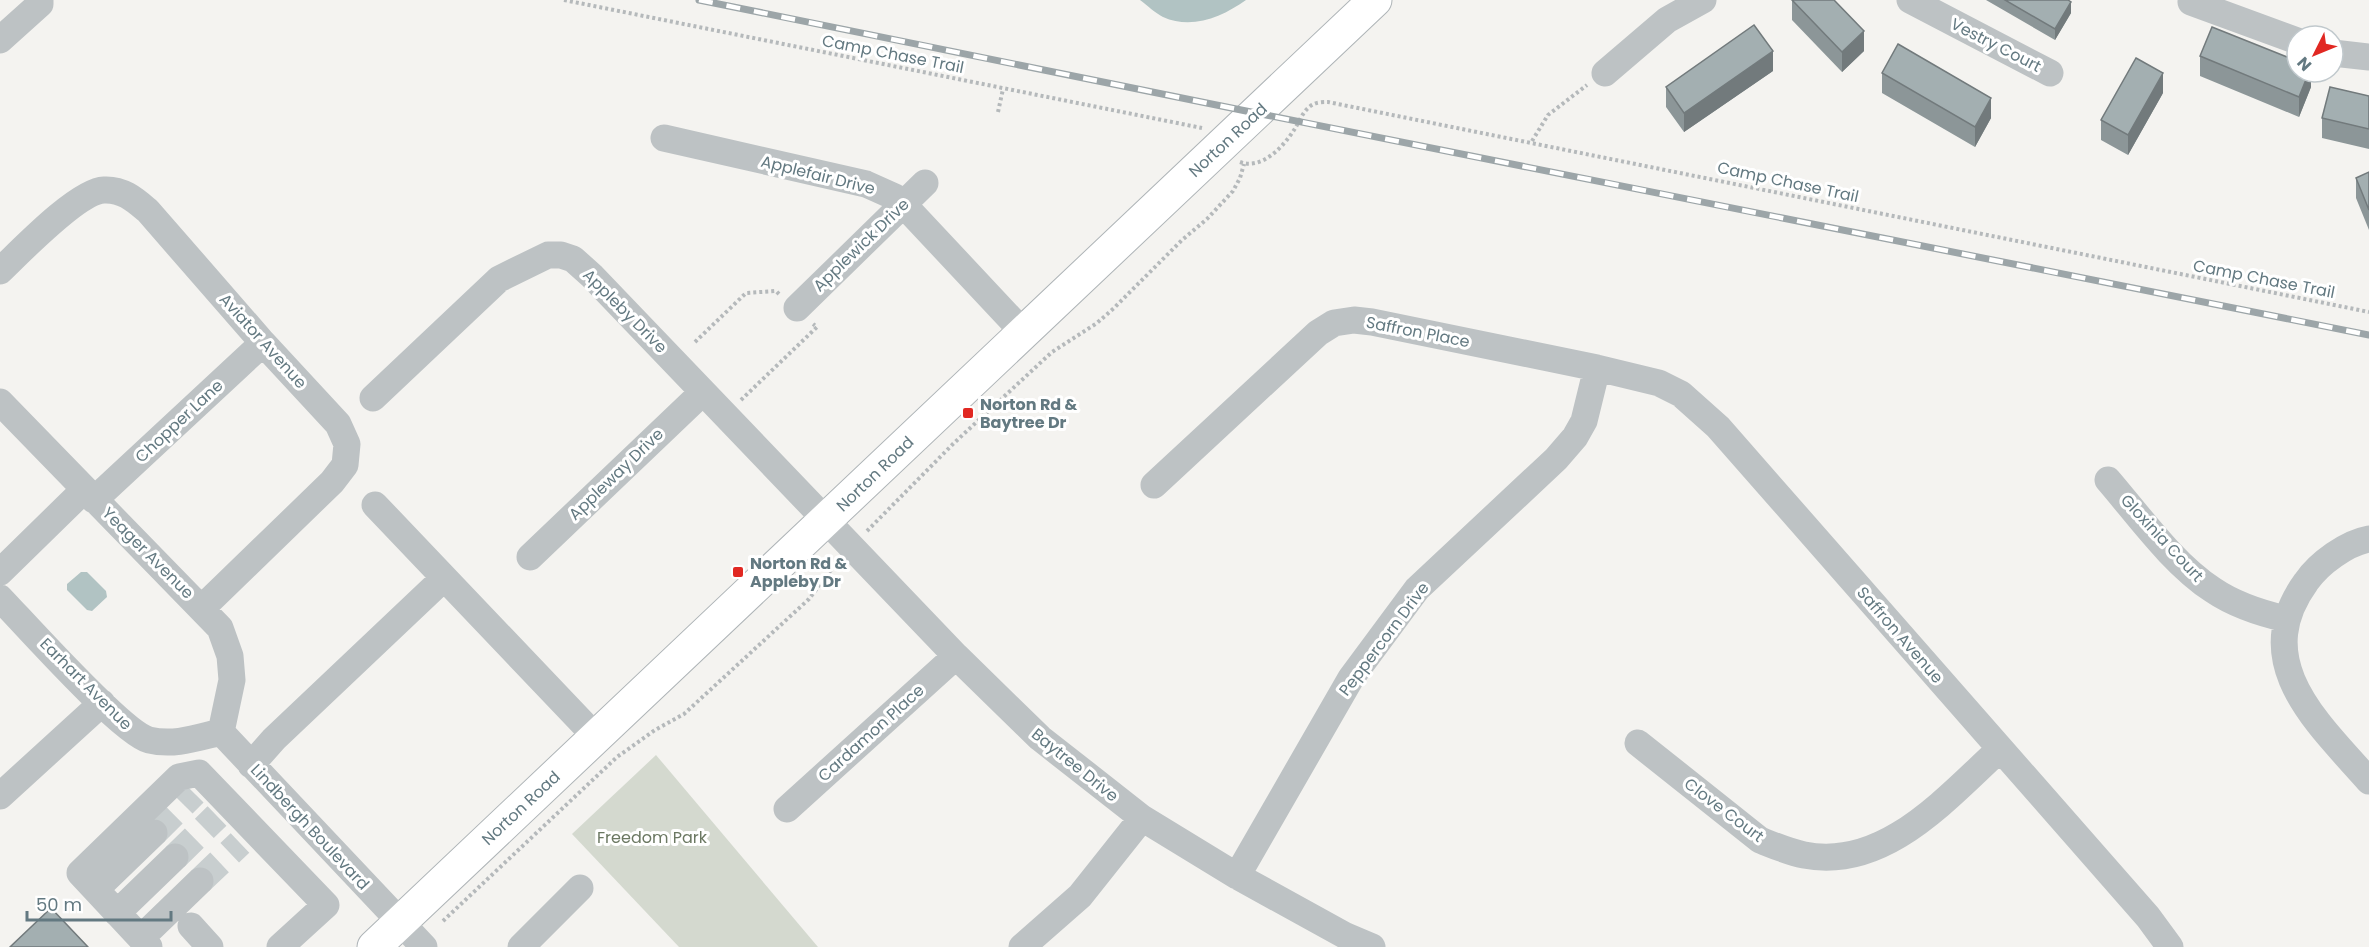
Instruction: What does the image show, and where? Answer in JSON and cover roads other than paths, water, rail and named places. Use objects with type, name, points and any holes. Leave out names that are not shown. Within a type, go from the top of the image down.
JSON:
[{"type":"main road","name":"Norton Road","points":[[374,947],[1375,0]]},
{"type":"street","points":[[0,40],[40,4],[40,0]]},
{"type":"street","points":[[1605,73],[1667,21],[1703,0]]},
{"type":"street","name":"Vestry Court","points":[[1910,0],[2050,73]]},
{"type":"street","points":[[2191,2],[2285,37]]},
{"type":"street","points":[[2345,54],[2369,57]]},
{"type":"street","name":"Applefair Drive","points":[[664,138],[866,184],[895,196],[1023,332]]},
{"type":"street","name":"Applewick Drive","points":[[797,308],[925,183]]},
{"type":"street","name":"Aviator Avenue","points":[[0,271],[80,198],[104,189],[129,194],[148,211],[263,343],[338,424],[347,444],[345,465],[332,482],[202,608]]},
{"type":"street","name":"Appleby Drive","points":[[373,398],[499,279],[548,255],[561,255],[573,259],[592,276],[825,521]]},
{"type":"street","name":"Saffron Place","points":[[1155,485],[1304,344],[1334,323],[1354,320],[1372,322],[1598,368]]},
{"type":"street","name":"Chopper Lane","points":[[0,572],[263,343]]},
{"type":"street","name":"Saffron Avenue","points":[[1598,368],[1659,383],[1681,394],[1700,408],[2148,917],[2170,947]]},
{"type":"street","name":"Peppercorn Drive","points":[[1237,876],[1351,678],[1418,589],[1556,459],[1575,437],[1584,421],[1598,368]]},
{"type":"street","name":"Appleway Drive","points":[[530,557],[703,392]]},
{"type":"street","name":"Yeager Avenue","points":[[0,402],[220,628],[230,656],[232,680],[221,732]]},
{"type":"street","name":"Gloxinia Court","points":[[2108,480],[2172,553],[2213,590],[2238,605],[2286,619]]},
{"type":"street","points":[[375,505],[596,737]]},
{"type":"street","name":"Baytree Drive","points":[[825,521],[956,656],[1040,738],[1089,778],[1142,818],[1343,942],[1372,947]]},
{"type":"street","points":[[2369,538],[2345,548],[2310,576],[2299,591],[2286,619],[2283,644],[2287,668],[2296,692],[2309,713],[2369,782]]},
{"type":"street","points":[[251,765],[274,739],[444,578]]},
{"type":"street","name":"Earhart Avenue","points":[[0,598],[102,703],[135,732],[147,739],[178,743],[221,732]]},
{"type":"street","name":"Cardamon Place","points":[[787,810],[956,656]]},
{"type":"street","points":[[0,796],[102,703]]},
{"type":"street","name":"Lindbergh Boulevard","points":[[221,732],[424,947]]},
{"type":"street","name":"Clove Court","points":[[1638,743],[1760,840],[1806,856],[1853,854],[1897,837],[1917,824],[2000,749]]},
{"type":"street","points":[[200,881],[145,943],[80,873],[194,784],[247,836],[326,905],[280,947]]},
{"type":"street","points":[[1022,947],[1080,896],[1142,818]]},
{"type":"street","points":[[96,889],[154,833]]},
{"type":"street","points":[[117,913],[175,857]]},
{"type":"street","points":[[521,947],[580,888]]},
{"type":"street","points":[[191,926],[210,947]]},
{"type":"tunnel","points":[[154,833],[194,793]]},
{"type":"tunnel","points":[[175,857],[217,816]]},
{"type":"tunnel","points":[[200,881],[240,843]]},
{"type":"railway","points":[[699,0],[2369,335]]},
{"type":"place","name":"Norton Rd & Baytree Dr","points":[[968,413]]},
{"type":"place","name":"Norton Rd & Appleby Dr","points":[[738,572]]},
{"type":"park label","name":"Freedom Park","points":[[652,837]]}]
